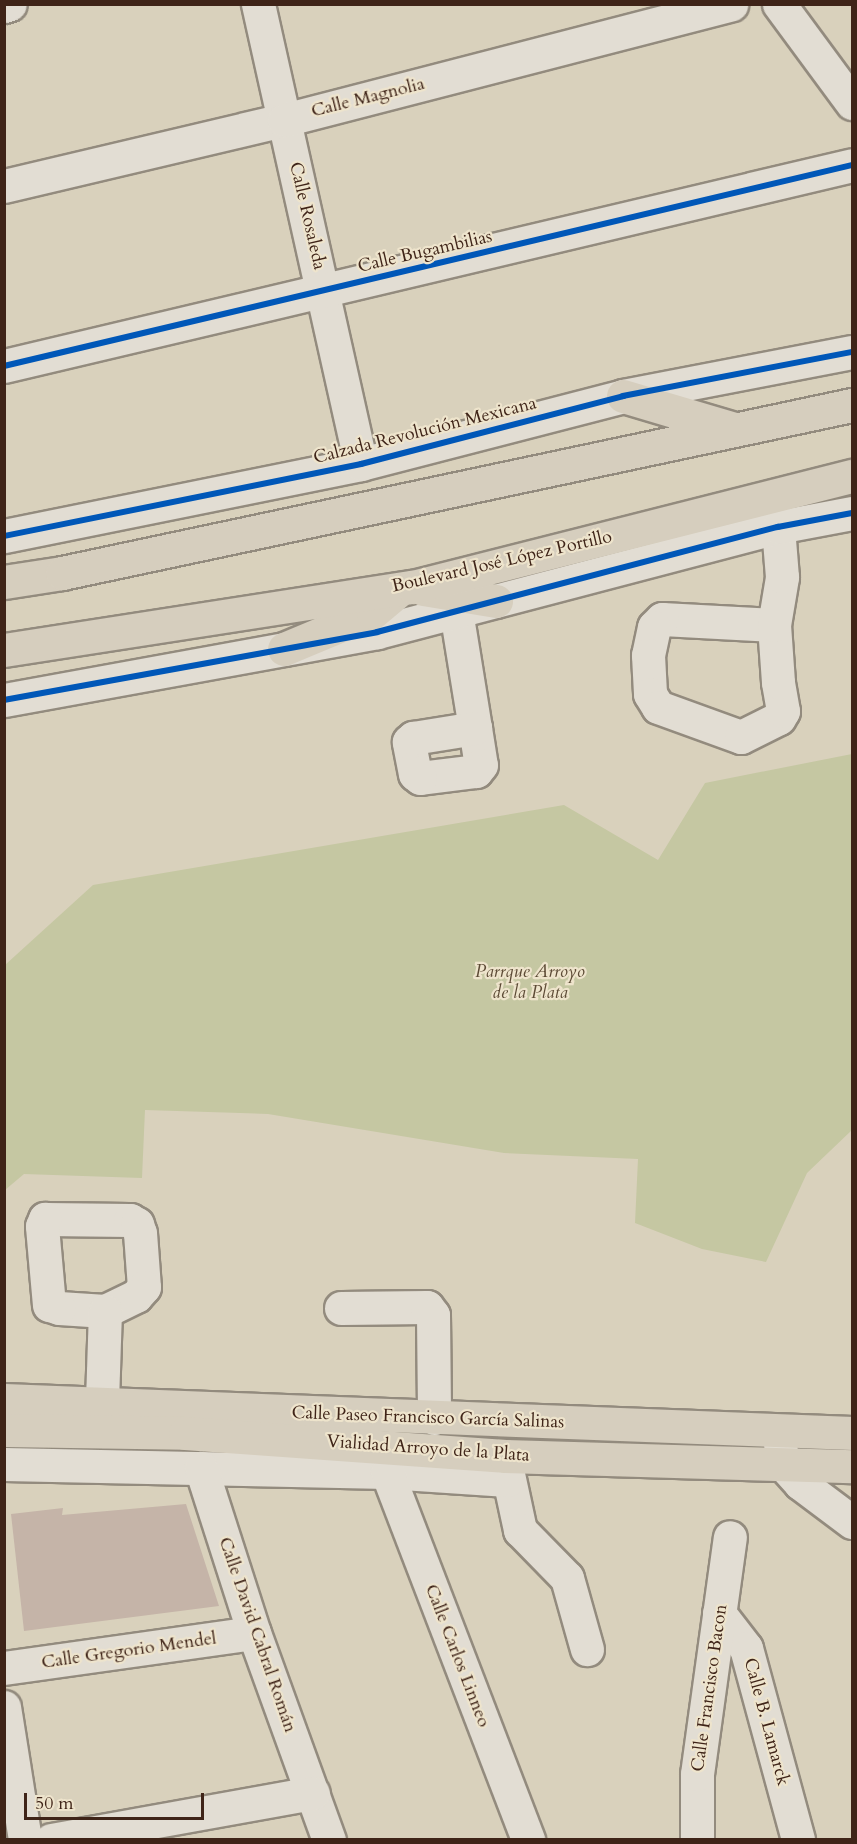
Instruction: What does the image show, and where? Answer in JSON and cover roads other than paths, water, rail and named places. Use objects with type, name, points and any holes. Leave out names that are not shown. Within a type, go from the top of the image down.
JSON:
[{"type":"main road","points":[[623,396],[736,430]]},
{"type":"main road","points":[[4,582],[62,573],[852,405]]},
{"type":"main road","name":"Boulevard José López Portillo","points":[[4,650],[408,587],[852,476]]},
{"type":"main road","points":[[285,649],[373,612],[408,587],[496,601]]},
{"type":"main road","name":"Calle Paseo Francisco García Salinas","points":[[4,1400],[102,1418],[434,1418],[780,1447],[852,1433]]},
{"type":"main road","name":"Vialidad Arroyo de la Plata","points":[[4,1430],[102,1418],[185,1432],[506,1468],[780,1447],[852,1466]]},
{"type":"street","points":[[4,6],[10,4]]},
{"type":"street","name":"Calle Rosaleda","points":[[258,4],[361,464]]},
{"type":"street","name":"Calle Magnolia","points":[[4,186],[285,120],[731,4]]},
{"type":"street","points":[[778,4],[852,104]]},
{"type":"street","name":"Calle Bugambilias","points":[[4,366],[852,165]]},
{"type":"street","name":"Calzada Revolución Mexicana","points":[[4,536],[361,464],[623,396],[852,352]]},
{"type":"street","points":[[4,700],[376,632],[778,527],[852,513]]},
{"type":"street","points":[[774,625],[663,619],[654,627],[648,655],[650,694],[658,707],[741,737],[779,718],[783,711],[778,682],[774,625],[782,577],[778,527]]},
{"type":"street","points":[[456,611],[475,728]]},
{"type":"street","points":[[341,1308],[426,1307],[430,1311],[433,1315],[434,1418]]},
{"type":"street","points":[[102,1418],[105,1311]]},
{"type":"street","points":[[780,1447],[800,1483],[852,1522]]},
{"type":"street","points":[[4,1464],[387,1472],[506,1468],[520,1530],[567,1578],[587,1649]]},
{"type":"street","name":"Calle David Cabral Román","points":[[201,1468],[254,1633],[329,1839]]},
{"type":"street","name":"Calle Carlos Linneo","points":[[387,1472],[528,1839]]},
{"type":"street","name":"Calle Francisco Bacon","points":[[697,1839],[697,1774],[730,1537]]},
{"type":"street","name":"Calle B. Lamarck","points":[[719,1613],[746,1648],[798,1839]]},
{"type":"street","name":"Calle Gregorio Mendel","points":[[4,1668],[254,1633]]},
{"type":"street","points":[[4,1707],[25,1839]]},
{"type":"street","points":[[51,1839],[313,1793]]},
{"type":"park label","name":"Parrque Arroyo de la Plata","points":[[530,983]]}]
